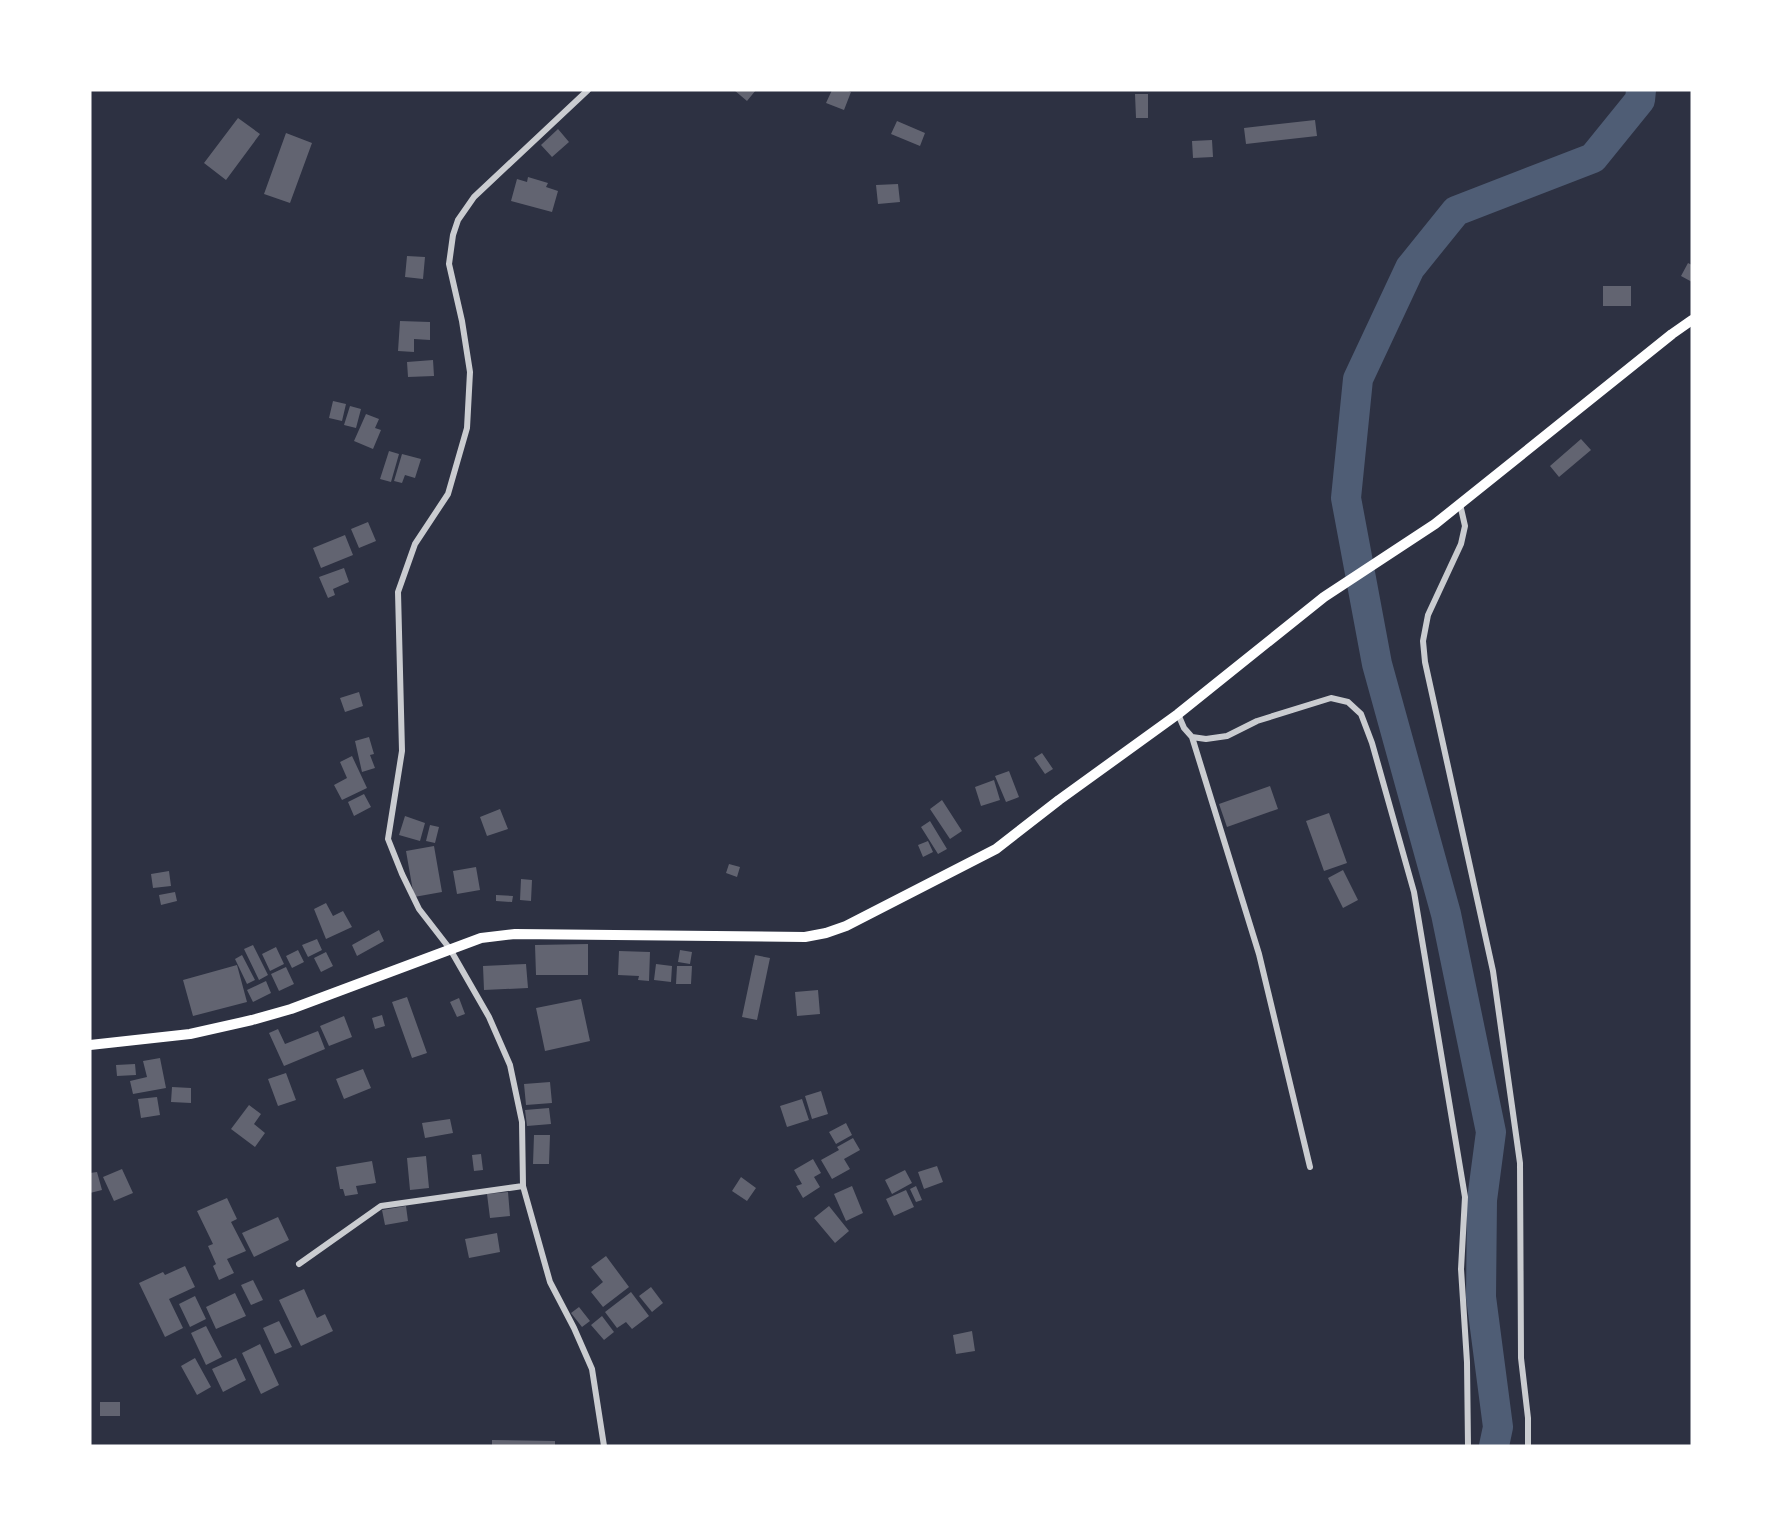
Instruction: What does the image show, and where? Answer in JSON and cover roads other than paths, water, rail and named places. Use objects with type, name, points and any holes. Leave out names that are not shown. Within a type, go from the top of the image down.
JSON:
[{"type":"main road","points":[[90,1045],[190,1034],[252,1020],[291,1009],[481,938],[515,934],[805,937],[846,926],[996,849],[1059,800],[1178,714],[1324,597],[1435,524],[1692,320]]},
{"type":"street","points":[[588,90],[474,197],[458,220],[453,234],[449,264],[462,321],[470,372],[468,429],[448,494],[415,544],[398,592],[402,751],[388,839],[419,909],[450,950],[489,1017],[510,1065],[522,1122],[523,1186],[550,1282],[592,1369],[604,1446]]},
{"type":"street","points":[[1460,504],[1465,526],[1461,544],[1428,615],[1423,640],[1425,662],[1493,971],[1520,1163],[1521,1358],[1528,1418],[1528,1446]]},
{"type":"street","points":[[1192,737],[1206,739],[1227,736],[1257,721],[1331,698],[1348,702],[1361,714],[1372,743],[1414,892],[1465,1197],[1461,1269],[1468,1391],[1468,1446]]},
{"type":"street","points":[[1178,714],[1184,728],[1192,737],[1259,954],[1310,1167]]},
{"type":"street","points":[[299,1264],[381,1206],[523,1186]]},
{"type":"waterway","points":[[1494,1446],[1498,1427],[1481,1297],[1482,1200],[1491,1132],[1446,914],[1377,664],[1346,498],[1358,379],[1410,268],[1456,211],[1593,158],[1640,100],[1641,90]]}]
